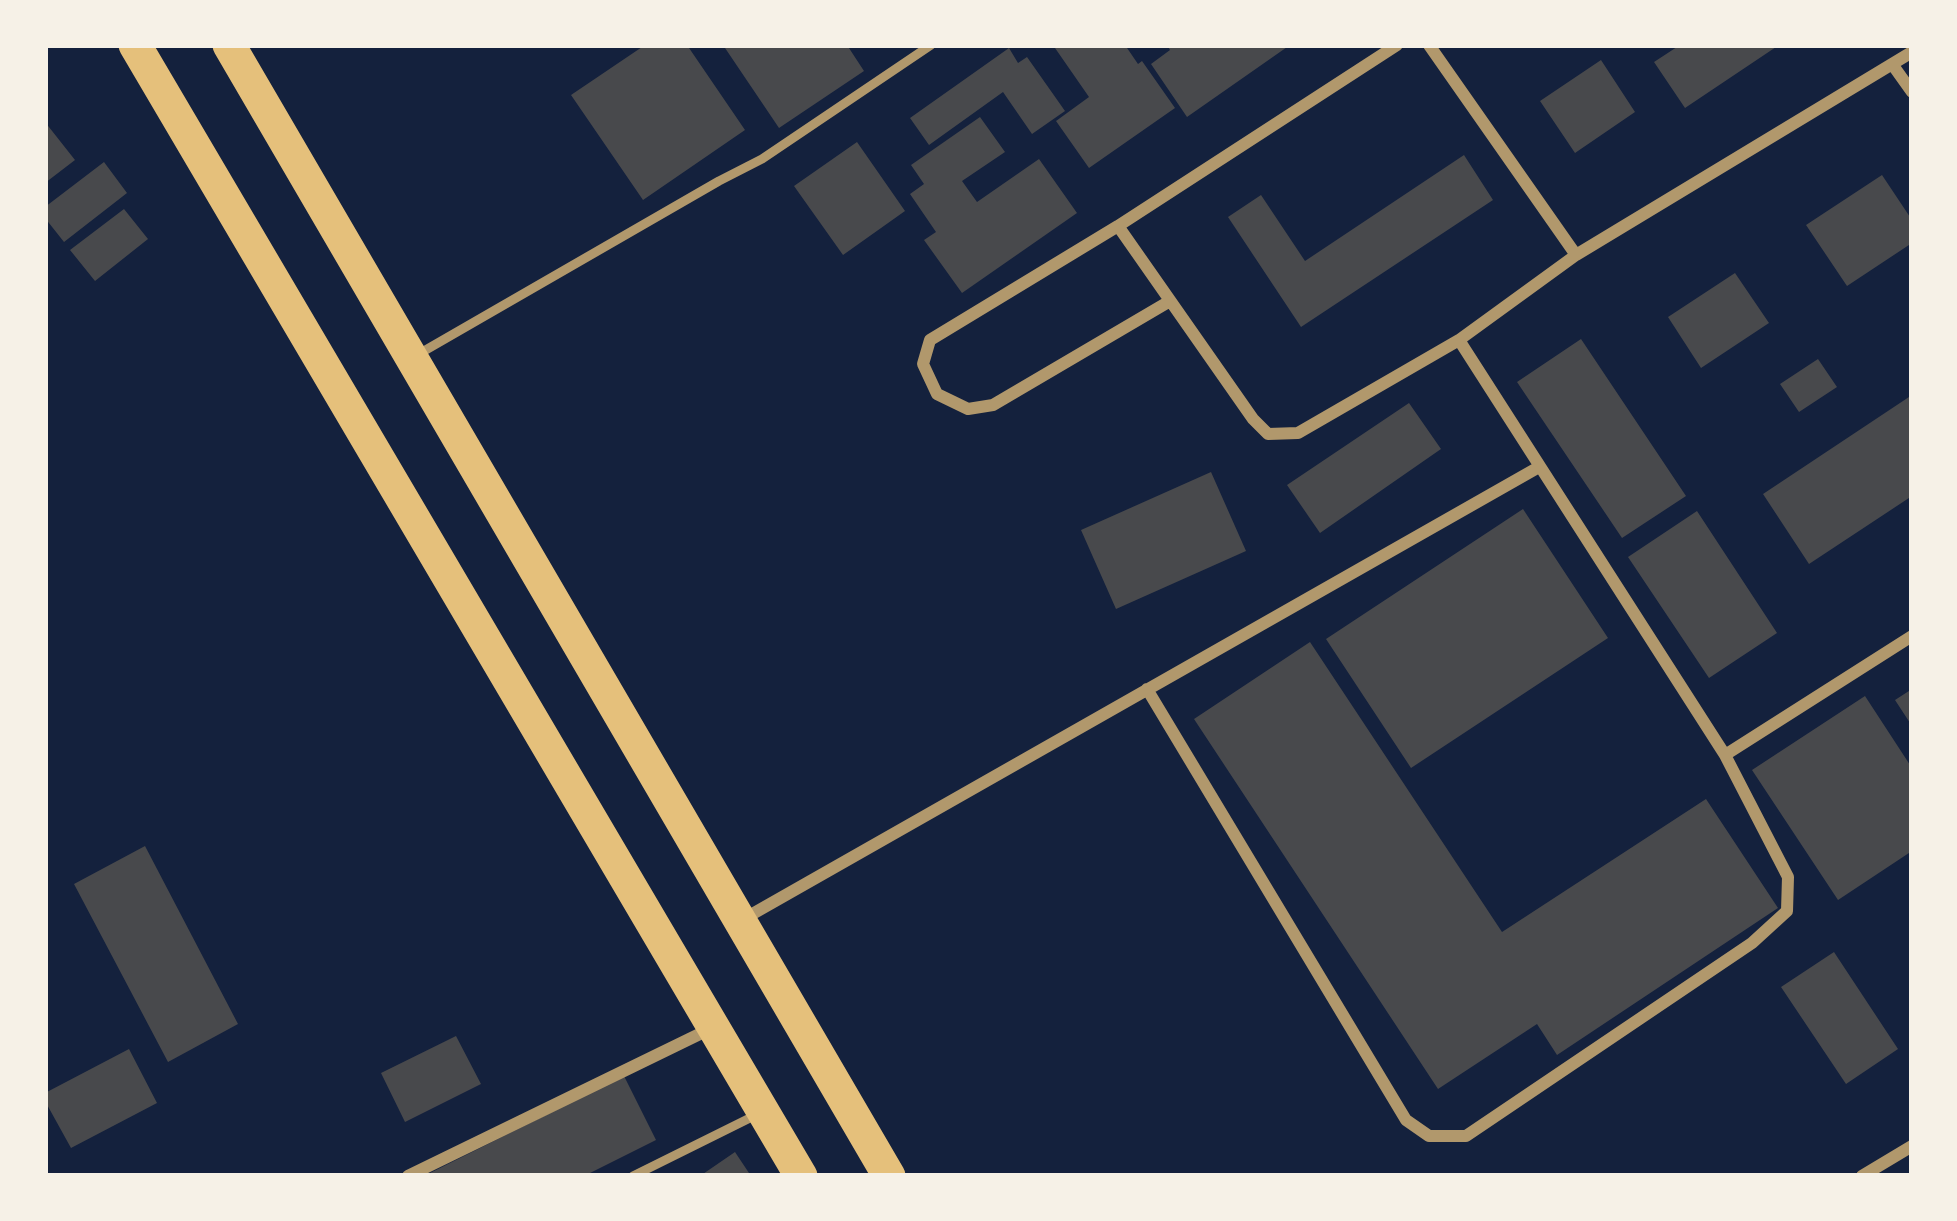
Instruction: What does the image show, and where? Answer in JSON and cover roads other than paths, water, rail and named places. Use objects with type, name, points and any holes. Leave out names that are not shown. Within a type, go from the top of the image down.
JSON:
[{"type":"highway","points":[[135,45],[801,1176]]},
{"type":"highway","points":[[229,45],[889,1176]]},
{"type":"street","points":[[1170,301],[993,405],[968,409],[937,394],[923,364],[930,340],[1118,226],[1397,45]]},
{"type":"street","points":[[1429,45],[1576,256]]},
{"type":"street","points":[[1118,226],[1253,419],[1268,434],[1298,433],[1459,340],[1576,256],[1912,52]]},
{"type":"street","points":[[1892,64],[1912,92]]},
{"type":"street","points":[[1147,689],[1406,1120],[1429,1136],[1466,1136],[1752,943],[1787,911],[1788,877],[1725,755],[1459,340]]},
{"type":"street","points":[[739,921],[1539,466]]},
{"type":"street","points":[[1725,755],[1912,636]]},
{"type":"street","points":[[408,1176],[713,1028]]},
{"type":"street","points":[[1863,1176],[1912,1146]]},
{"type":"lane","points":[[413,357],[762,159],[931,45]]},
{"type":"lane","points":[[633,1176],[763,1112]]}]
